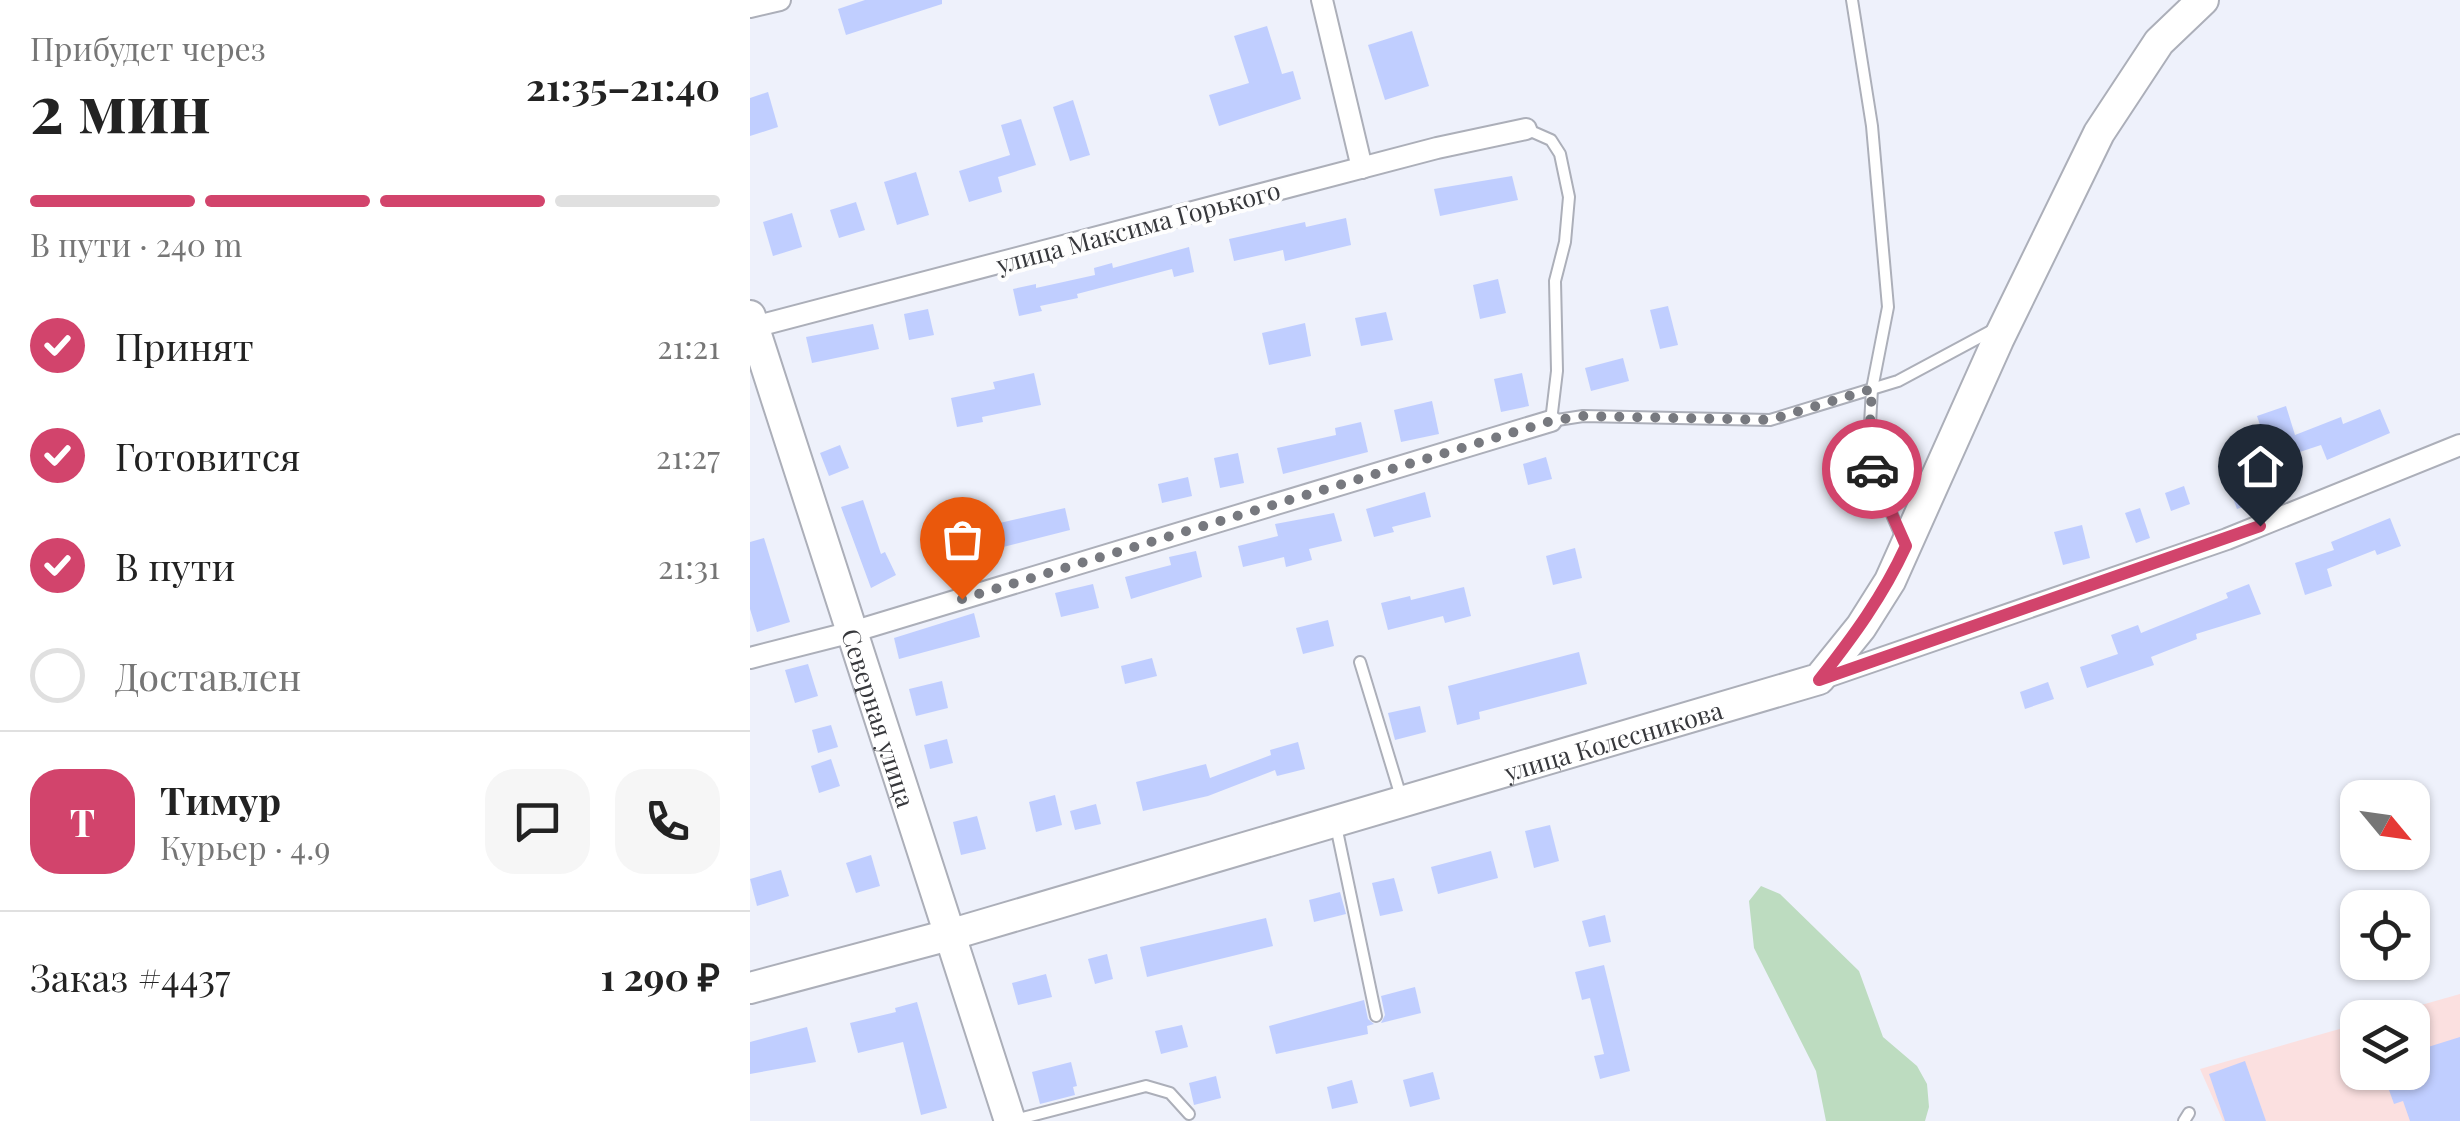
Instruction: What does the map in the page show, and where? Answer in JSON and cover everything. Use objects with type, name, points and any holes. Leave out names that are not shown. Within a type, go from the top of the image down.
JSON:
[{"type":"street","points":[[750,8],[780,0]]},
{"type":"street","points":[[1322,0],[1362,168]]},
{"type":"street","points":[[1819,680],[1861,627],[1890,581],[2007,323],[2099,133],[2159,42],[2203,0]]},
{"type":"street","name":"улица Максима Горького","points":[[751,324],[1526,129]]},
{"type":"street","name":"Северная улица","points":[[751,324],[1011,1121]]},
{"type":"street","points":[[750,658],[852,632],[1551,421]]},
{"type":"street","name":"улица Колесникова","points":[[750,988],[949,934],[1819,680],[2227,540],[2460,445]]},
{"type":"lane","points":[[1852,0],[1872,126],[1888,307],[1872,389],[1868,458],[1906,546]]},
{"type":"lane","points":[[1526,129],[1552,140],[1560,154],[1569,196],[1556,281],[1558,355],[1551,421],[1583,416],[1770,420],[1898,382],[2007,323]]},
{"type":"lane","points":[[1360,662],[1403,802]]},
{"type":"lane","points":[[1335,822],[1376,1016]]},
{"type":"lane","points":[[1011,1121],[1146,1086],[1170,1094],[1189,1114]]},
{"type":"shaded area","points":[[2460,994],[2460,1121],[2223,1121],[2200,1069],[2340,1029],[2340,1090],[2430,1090],[2430,1003]]},
{"type":"green space","points":[[1761,886],[1780,894],[1859,971],[1883,1037],[1917,1066],[1927,1084],[1929,1107],[1925,1121],[1826,1121],[1816,1071],[1754,948],[1749,901]]},
{"type":"building","points":[[865,0],[942,0],[942,4],[846,35],[838,9]]},
{"type":"building","points":[[1267,26],[1282,74],[1293,71],[1301,99],[1219,126],[1209,95],[1249,83],[1234,36]]},
{"type":"building","points":[[1412,31],[1429,86],[1385,100],[1368,45]]},
{"type":"building","points":[[768,92],[778,127],[750,136],[750,98]]},
{"type":"building","points":[[1073,100],[1090,155],[1070,161],[1053,107]]},
{"type":"building","points":[[1021,119],[1036,165],[998,177],[1002,192],[969,202],[959,171],[1010,155],[1001,125]]},
{"type":"building","points":[[916,172],[929,215],[897,225],[884,182]]},
{"type":"building","points":[[1512,176],[1518,200],[1440,216],[1434,189]]},
{"type":"building","points":[[856,202],[865,230],[839,238],[830,210]]},
{"type":"building","points":[[792,213],[802,247],[773,256],[763,222]]},
{"type":"building","points":[[1346,218],[1351,245],[1285,261],[1283,250],[1234,261],[1229,239],[1305,222],[1306,227]]},
{"type":"building","points":[[1189,247],[1194,272],[1174,277],[1172,269],[1077,294],[1078,298],[1040,306],[1042,311],[1019,316],[1013,289],[1095,275],[1094,268],[1112,263],[1113,268]]},
{"type":"building","points":[[1498,279],[1506,313],[1480,319],[1473,285]]},
{"type":"building","points":[[1668,306],[1678,345],[1660,349],[1650,310]]},
{"type":"building","points":[[928,309],[934,335],[909,340],[904,314]]},
{"type":"building","points":[[1386,312],[1393,340],[1361,346],[1355,318]]},
{"type":"building","points":[[1305,323],[1311,356],[1269,365],[1262,333]]},
{"type":"building","points":[[873,324],[879,349],[812,363],[806,337]]},
{"type":"building","points":[[1623,358],[1629,381],[1591,391],[1585,368]]},
{"type":"building","points":[[1034,373],[1041,405],[982,417],[983,422],[957,427],[951,398],[995,389],[993,382]]},
{"type":"building","points":[[1522,373],[1529,406],[1501,412],[1494,379]]},
{"type":"building","points":[[1432,401],[1439,434],[1401,442],[1394,410]]},
{"type":"building","points":[[2286,406],[2295,435],[2341,417],[2343,424],[2380,409],[2390,433],[2327,460],[2321,445],[2272,461],[2257,416]]},
{"type":"building","points":[[1361,422],[1368,452],[1283,474],[1277,448],[1336,435],[1335,428]]},
{"type":"building","points":[[840,445],[849,468],[829,476],[820,453]]},
{"type":"building","points":[[1238,453],[1244,483],[1220,488],[1214,458]]},
{"type":"building","points":[[1546,457],[1552,479],[1528,485],[1523,464]]},
{"type":"building","points":[[2251,476],[2260,501],[2237,509],[2228,484]]},
{"type":"building","points":[[1188,477],[1192,496],[1162,503],[1158,484]]},
{"type":"building","points":[[2184,486],[2190,504],[2171,511],[2165,493]]},
{"type":"building","points":[[1425,492],[1431,517],[1392,527],[1394,532],[1374,537],[1366,509]]},
{"type":"building","points":[[863,500],[881,554],[885,552],[896,575],[871,588],[841,507]]},
{"type":"building","points":[[1065,508],[1070,530],[944,562],[939,537]]},
{"type":"building","points":[[2140,508],[2150,538],[2136,543],[2125,513]]},
{"type":"building","points":[[1334,513],[1342,541],[1309,549],[1312,560],[1286,567],[1284,557],[1243,567],[1238,546],[1278,536],[1275,524]]},
{"type":"building","points":[[2390,518],[2401,546],[2377,555],[2375,550],[2327,569],[2332,586],[2305,595],[2295,563],[2334,550],[2331,542]]},
{"type":"building","points":[[2082,525],[2090,558],[2063,565],[2054,532]]},
{"type":"building","points":[[764,538],[790,622],[757,632],[750,609],[750,542]]},
{"type":"building","points":[[1575,548],[1582,578],[1553,585],[1546,556]]},
{"type":"building","points":[[1196,551],[1202,577],[1131,599],[1125,577],[1171,565],[1169,557]]},
{"type":"building","points":[[1093,584],[1099,608],[1061,617],[1055,593]]},
{"type":"building","points":[[2249,584],[2261,614],[2196,634],[2197,639],[2151,657],[2154,665],[2087,688],[2080,667],[2118,654],[2111,635],[2138,625],[2141,633],[2228,598],[2226,593]]},
{"type":"building","points":[[1464,587],[1471,616],[1445,623],[1443,616],[1388,630],[1381,603]]},
{"type":"building","points":[[974,613],[980,637],[899,659],[894,638]]},
{"type":"building","points":[[1328,620],[1334,646],[1303,654],[1296,628]]},
{"type":"building","points":[[1579,652],[1587,684],[1479,712],[1480,719],[1457,725],[1448,686]]},
{"type":"building","points":[[1152,658],[1157,676],[1125,684],[1121,666]]},
{"type":"building","points":[[808,664],[818,696],[795,703],[785,670]]},
{"type":"building","points":[[942,681],[948,708],[916,716],[909,689]]},
{"type":"building","points":[[2048,682],[2054,699],[2025,709],[2020,692]]},
{"type":"building","points":[[1420,706],[1426,732],[1395,740],[1388,713]]},
{"type":"building","points":[[831,725],[838,747],[818,753],[812,730]]},
{"type":"building","points":[[947,739],[953,763],[930,769],[924,745]]},
{"type":"building","points":[[1298,742],[1305,769],[1277,776],[1275,770],[1208,796],[1143,811],[1136,782],[1206,764],[1210,778],[1271,755],[1270,750]]},
{"type":"building","points":[[831,759],[840,786],[819,793],[811,766]]},
{"type":"building","points":[[1055,795],[1062,825],[1036,832],[1029,802]]},
{"type":"building","points":[[1096,804],[1101,824],[1075,830],[1070,811]]},
{"type":"building","points":[[977,816],[986,849],[961,855],[953,822]]},
{"type":"building","points":[[1550,825],[1559,861],[1534,868],[1525,831]]},
{"type":"building","points":[[1491,851],[1498,878],[1438,894],[1431,867]]},
{"type":"building","points":[[871,855],[880,886],[856,893],[846,863]]},
{"type":"building","points":[[781,870],[789,896],[757,906],[750,879]]},
{"type":"building","points":[[1394,878],[1403,911],[1380,916],[1372,883]]},
{"type":"building","points":[[1340,892],[1346,914],[1314,922],[1309,900]]},
{"type":"building","points":[[1605,915],[1611,942],[1589,947],[1582,921]]},
{"type":"building","points":[[1266,918],[1273,946],[1147,977],[1140,947]]},
{"type":"building","points":[[1107,954],[1113,979],[1095,984],[1088,959]]},
{"type":"building","points":[[1604,965],[1630,1071],[1600,1079],[1594,1056],[1604,1054],[1590,998],[1582,1000],[1575,972]]},
{"type":"building","points":[[1046,974],[1052,997],[1018,1005],[1012,983]]},
{"type":"building","points":[[1415,987],[1421,1013],[1381,1023],[1385,1015],[1381,996]]},
{"type":"building","points":[[1364,1000],[1368,1019],[1374,1024],[1367,1026],[1368,1034],[1276,1054],[1269,1026]]},
{"type":"building","points":[[917,1002],[947,1108],[921,1115],[903,1042],[858,1053],[850,1023],[896,1012],[895,1008]]},
{"type":"building","points":[[1182,1025],[1188,1047],[1161,1054],[1155,1031]]},
{"type":"building","points":[[807,1027],[816,1062],[750,1074],[750,1042]]},
{"type":"building","points":[[2460,1037],[2460,1121],[2410,1121],[2403,1101],[2394,1104],[2389,1090],[2430,1090],[2430,1046]]},
{"type":"building","points":[[2245,1061],[2266,1121],[2225,1121],[2209,1074]]},
{"type":"building","points":[[1071,1062],[1077,1086],[1073,1087],[1075,1095],[1040,1104],[1032,1072]]},
{"type":"building","points":[[1433,1072],[1440,1099],[1410,1107],[1403,1080]]},
{"type":"building","points":[[1216,1076],[1221,1098],[1194,1105],[1189,1083]]},
{"type":"building","points":[[1352,1080],[1358,1103],[1332,1109],[1327,1087]]},
{"type":"way so far","points":[[962,599],[1551,421],[1583,416],[1770,420],[1872,389],[1868,458],[1872,469]]},
{"type":"route","points":[[1872,469],[1906,546],[1890,581],[1861,627],[1819,680],[2260,526]]}]
